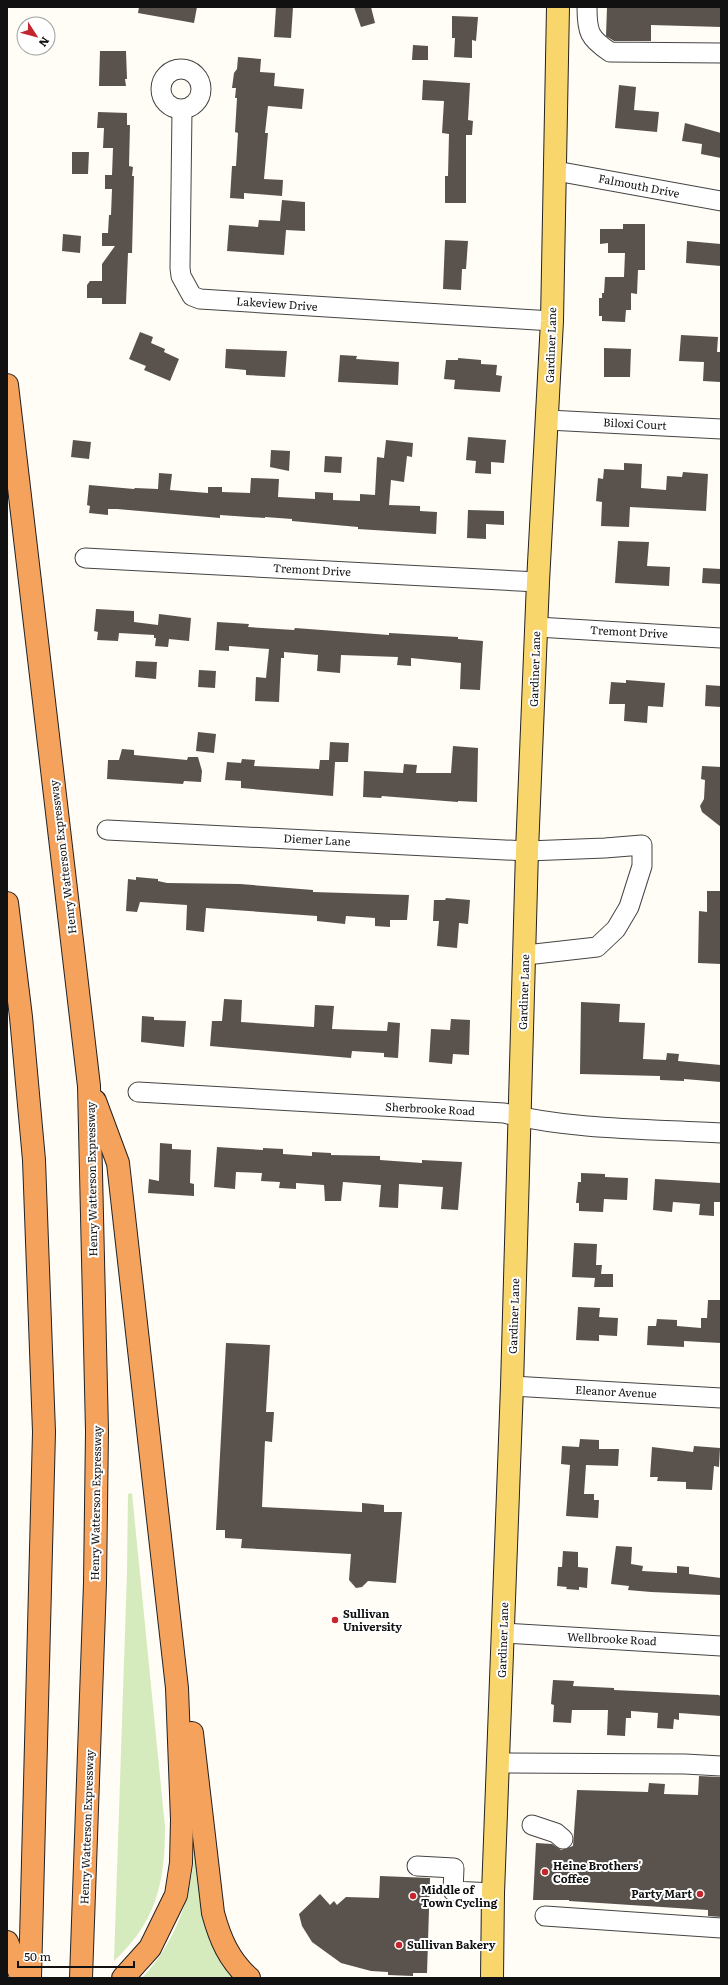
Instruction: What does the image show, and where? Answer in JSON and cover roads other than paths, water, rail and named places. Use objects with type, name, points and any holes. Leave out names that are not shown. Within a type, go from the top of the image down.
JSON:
[{"type":"highway","name":"Henry Watterson Expressway","points":[[7,385],[90,1086],[98,1431],[95,1583],[81,1978]]},
{"type":"highway","points":[[7,903],[22,1025],[34,1160],[44,1424],[28,1978]]},
{"type":"highway","points":[[90,1086],[118,1163],[177,1688],[182,1820],[181,1863],[176,1895],[150,1948],[124,1978]]},
{"type":"highway","points":[[177,1688],[188,1701],[213,1913],[221,1940],[228,1953],[238,1967],[249,1978]]},
{"type":"highway","points":[[7,1942],[28,1978]]},
{"type":"main road","name":"Gardiner Lane","points":[[492,1978],[493,1893],[499,1763],[521,1117],[526,955],[527,851],[538,582],[548,420],[552,321],[558,7]]},
{"type":"street","points":[[587,7],[587,26],[596,43],[610,52],[721,53]]},
{"type":"street","name":"Lakeview Drive","points":[[182,110],[180,268],[181,276],[192,296],[200,299],[552,321]]},
{"type":"street","name":"Falmouth Drive","points":[[556,171],[721,201]]},
{"type":"street","name":"Biloxi Court","points":[[548,420],[721,429]]},
{"type":"street","name":"Tremont Drive","points":[[85,558],[538,582]]},
{"type":"street","name":"Tremont Drive","points":[[537,627],[721,638]]},
{"type":"street","name":"Diemer Lane","points":[[107,830],[527,851],[642,845],[642,866],[630,907],[616,929],[597,947],[526,955]]},
{"type":"street","name":"Sherbrooke Road","points":[[138,1092],[504,1113],[536,1121],[721,1133]]},
{"type":"street","name":"Eleanor Avenue","points":[[512,1386],[721,1398]]},
{"type":"street","name":"Wellbrooke Road","points":[[503,1633],[721,1646]]},
{"type":"street","points":[[499,1763],[685,1764],[721,1766]]},
{"type":"street","points":[[532,1825],[556,1833],[563,1840]]},
{"type":"street","points":[[417,1866],[454,1868],[453,1891],[493,1893]]},
{"type":"street","points":[[545,1916],[721,1928]]},
{"type":"place","name":"Sullivan University","points":[[335,1620]]},
{"type":"place","name":"Heine Brothers' Coffee","points":[[545,1872]]},
{"type":"place","name":"Party Mart","points":[[700,1894]]},
{"type":"place","name":"Middle of Town Cycling","points":[[413,1896]]},
{"type":"place","name":"Sullivan Bakery","points":[[399,1945]]}]
